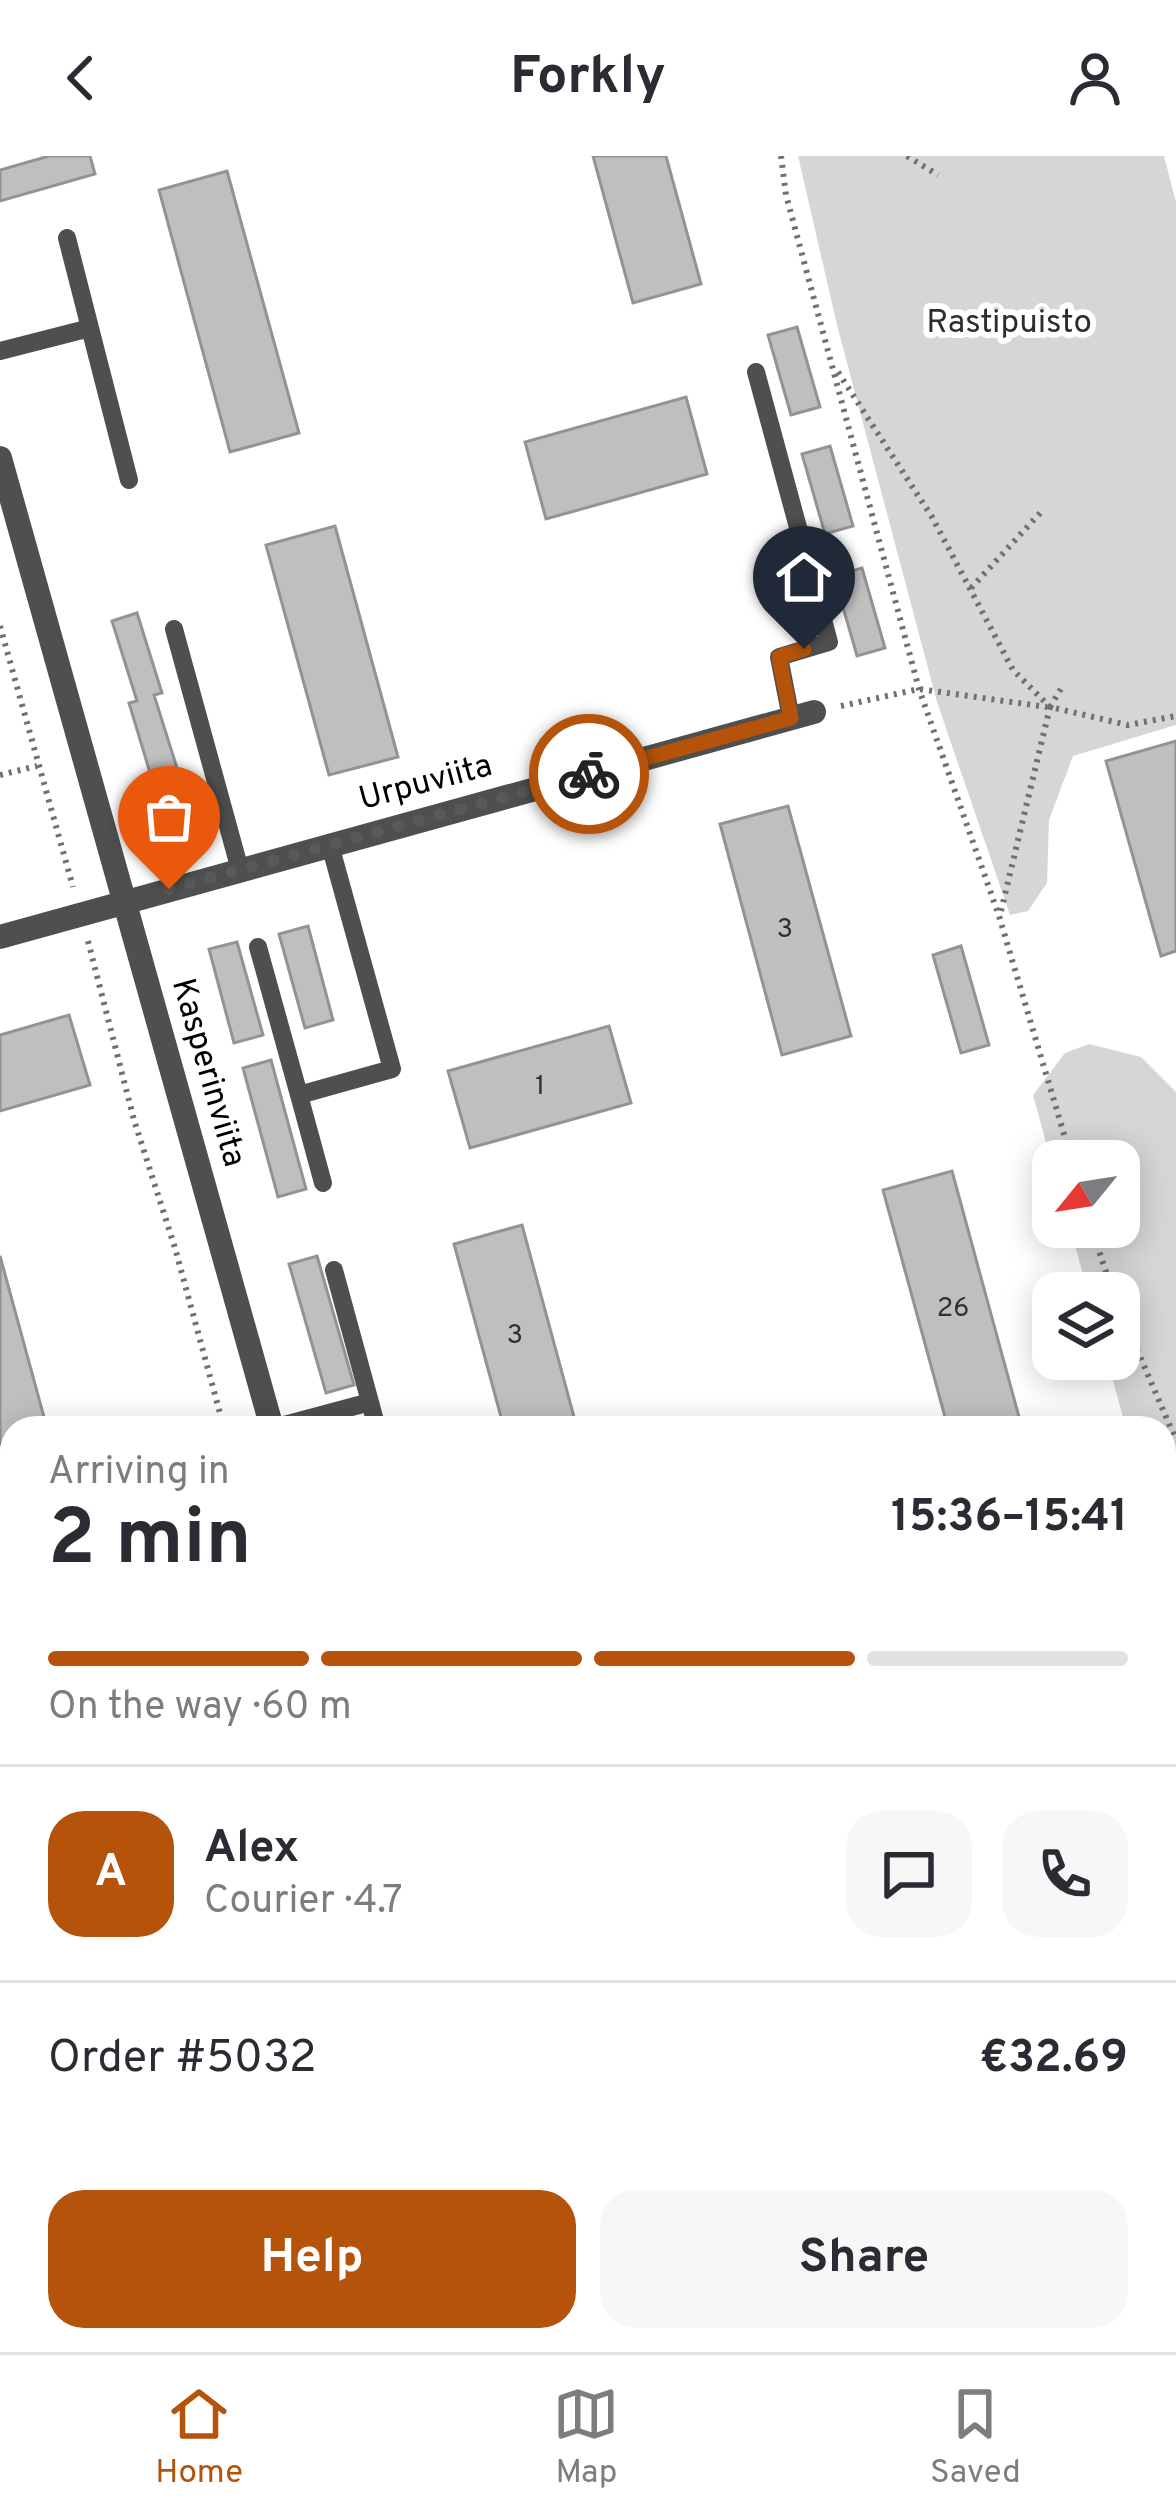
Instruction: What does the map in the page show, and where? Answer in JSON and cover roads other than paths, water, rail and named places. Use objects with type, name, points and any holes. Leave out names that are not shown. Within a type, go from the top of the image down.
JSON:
[{"type":"street","name":"Kasperinviita","points":[[0,458],[269,1416]]},
{"type":"street","name":"Urpuviita","points":[[0,937],[803,715]]},
{"type":"lane","points":[[68,238],[129,480]]},
{"type":"lane","points":[[0,351],[90,328]]},
{"type":"lane","points":[[756,372],[829,642],[779,657],[803,715]]},
{"type":"lane","points":[[174,628],[240,870]]},
{"type":"lane","points":[[299,1094],[392,1069],[330,845]]},
{"type":"lane","points":[[258,947],[323,1183]]},
{"type":"lane","points":[[334,1270],[374,1416]]},
{"type":"lane","points":[[317,1416],[370,1402]]},
{"type":"park label","name":"Rastipuisto","points":[[1009,324]]}]
